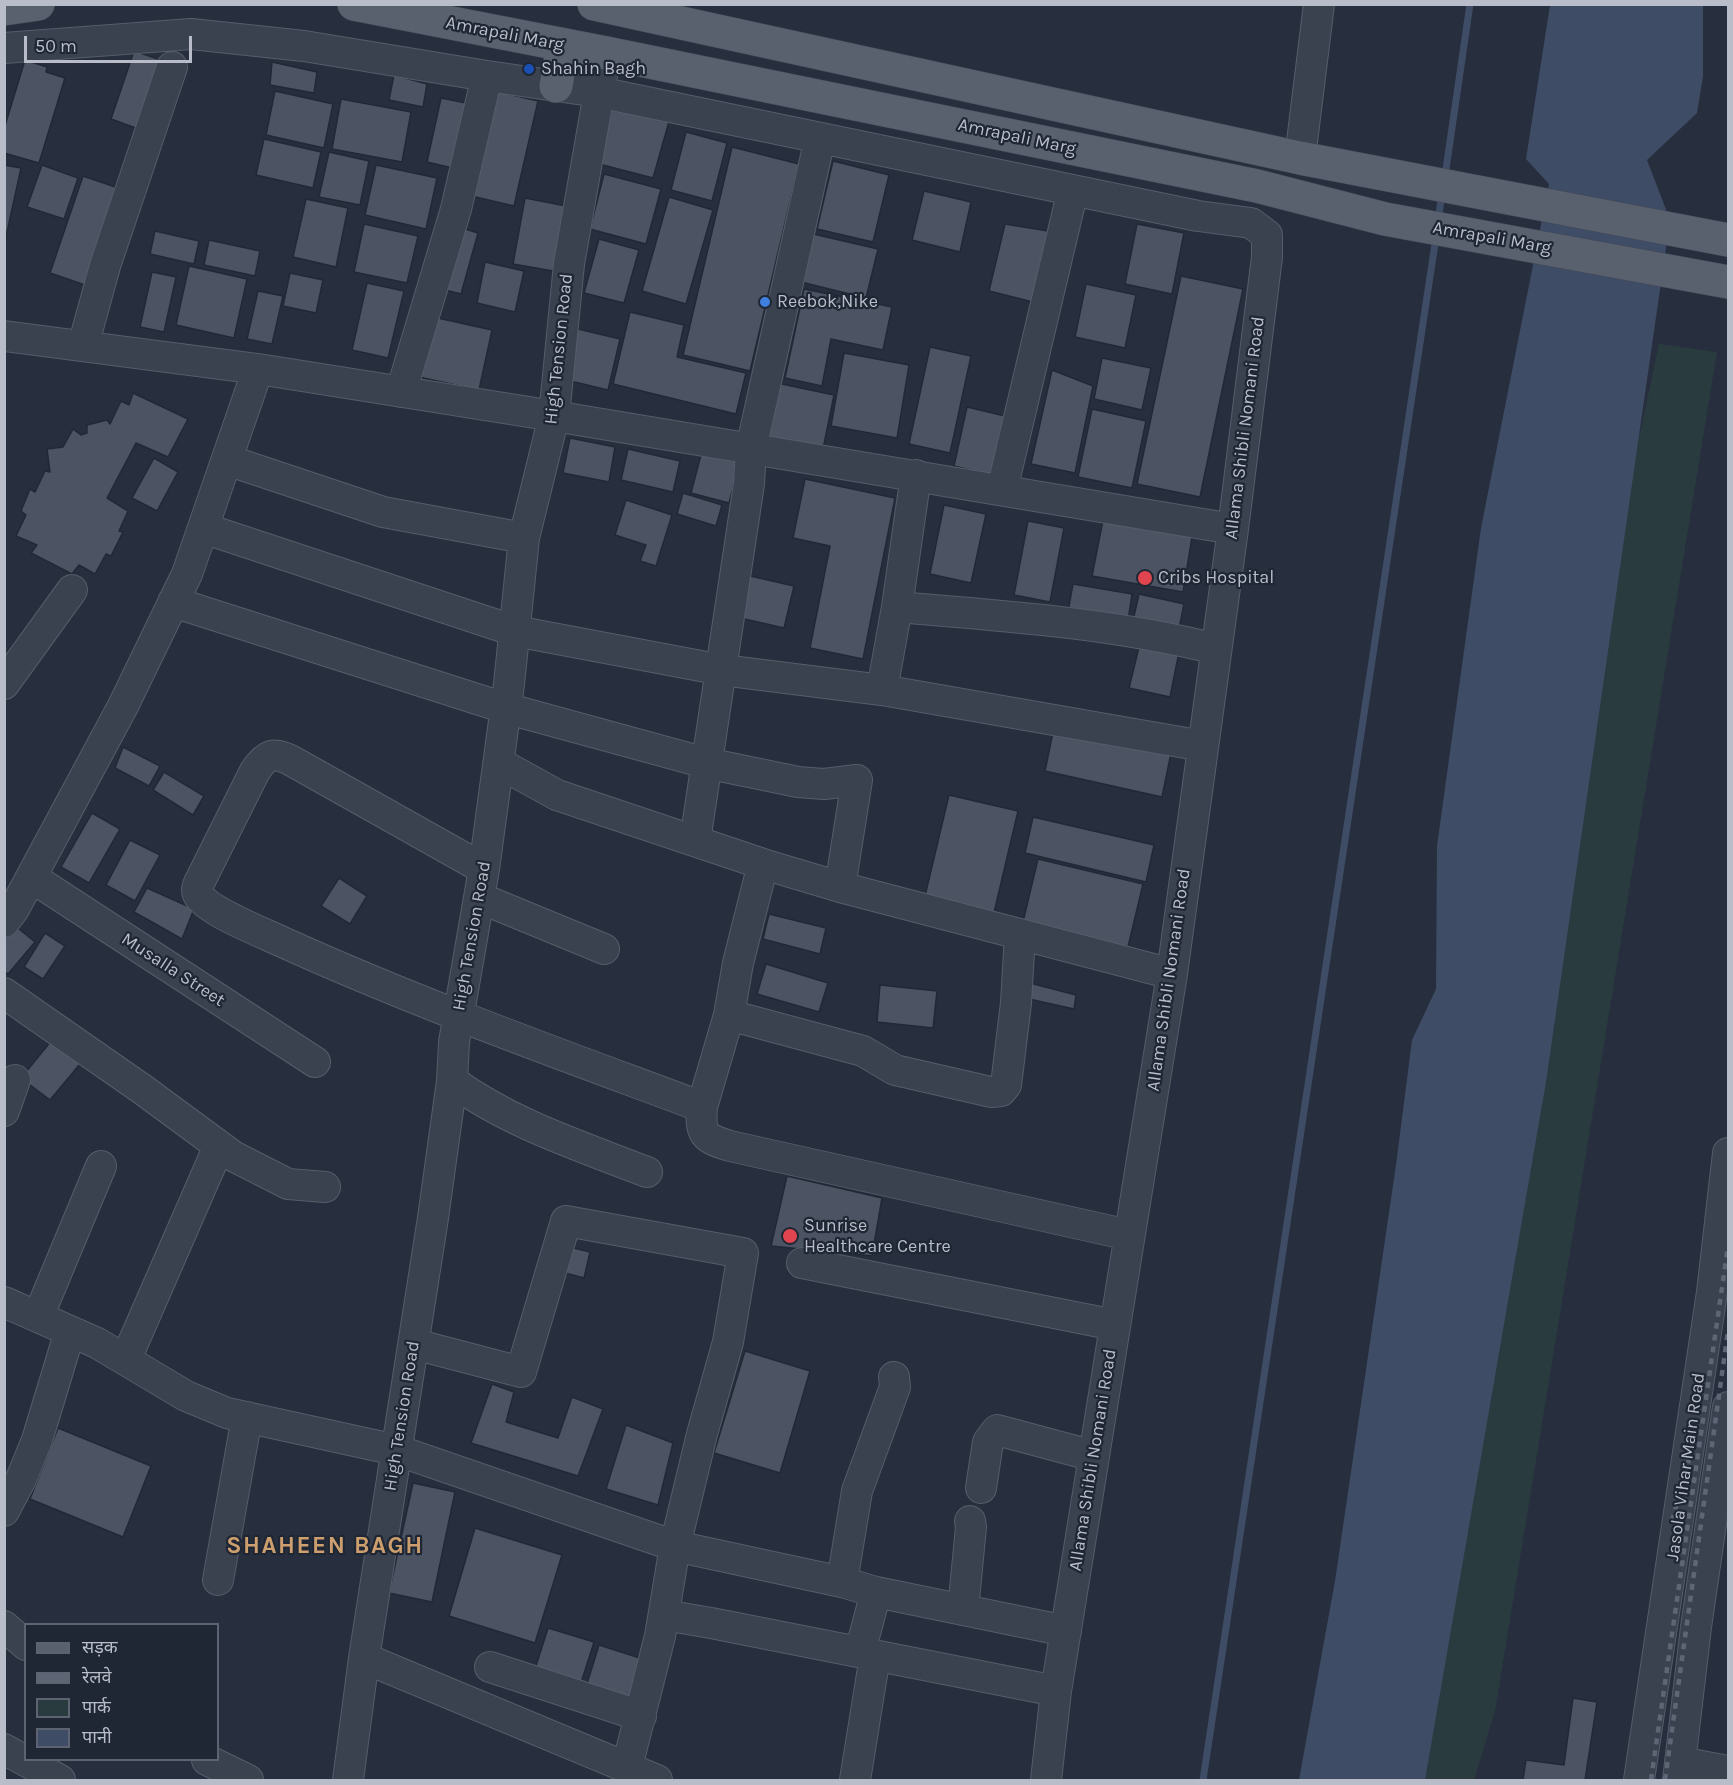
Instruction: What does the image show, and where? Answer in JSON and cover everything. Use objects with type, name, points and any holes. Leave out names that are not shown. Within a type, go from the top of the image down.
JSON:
[{"type":"main road","points":[[4,9],[38,4]]},
{"type":"main road","name":"Amrapali Marg","points":[[354,4],[1257,186],[1385,219],[1728,282]]},
{"type":"main road","points":[[594,4],[1300,158],[1728,240]]},
{"type":"main road","points":[[556,86],[563,45]]},
{"type":"street","points":[[1300,158],[1319,4]]},
{"type":"street","points":[[4,48],[191,34],[304,46],[598,92],[1198,216],[1251,223],[1257,186]]},
{"type":"street","name":"High Tension Road","points":[[358,1776],[364,1658],[414,1344],[452,1081],[458,1014],[480,898],[499,763],[524,538],[554,416],[569,264],[606,53]]},
{"type":"street","points":[[83,346],[105,266],[172,67]]},
{"type":"street","points":[[401,392],[456,209],[487,76]]},
{"type":"street","points":[[695,842],[749,484],[752,449],[820,138]]},
{"type":"street","points":[[1002,490],[1073,190]]},
{"type":"street","name":"Allama Shibli Nomani Road","points":[[1046,1780],[1056,1691],[1172,974],[1233,529],[1267,257],[1268,235],[1251,223]]},
{"type":"street","points":[[4,336],[258,369],[1233,529]]},
{"type":"street","points":[[4,922],[14,909],[123,706],[187,574],[258,369]]},
{"type":"street","points":[[227,460],[383,512],[524,538]]},
{"type":"street","points":[[882,690],[916,476]]},
{"type":"street","points":[[203,528],[515,632],[722,670],[882,690],[1203,746]]},
{"type":"street","points":[[4,684],[72,590]]},
{"type":"street","points":[[173,602],[505,708],[706,763],[798,782],[824,784],[857,780],[840,886]]},
{"type":"street","points":[[897,607],[1113,628],[1171,637],[1216,649]]},
{"type":"street","points":[[484,869],[281,755],[273,755],[261,763],[255,771],[197,890],[199,896],[239,922],[369,981],[702,1107]]},
{"type":"street","points":[[499,763],[557,795],[763,864],[1172,974]]},
{"type":"street","points":[[763,864],[738,963],[729,1015],[702,1107],[702,1130],[706,1136],[730,1146],[1129,1235]]},
{"type":"street","name":"Musalla Street","points":[[31,877],[315,1062]]},
{"type":"street","points":[[480,898],[604,949]]},
{"type":"street","points":[[729,1015],[863,1052],[896,1070],[991,1092],[1001,1091],[1006,1085],[1015,1017],[1020,933]]},
{"type":"street","points":[[4,993],[142,1089],[233,1156],[288,1184],[325,1186]]},
{"type":"street","points":[[4,1111],[15,1080]]},
{"type":"street","points":[[452,1081],[486,1104],[557,1137],[647,1172]]},
{"type":"street","points":[[126,1359],[219,1146]]},
{"type":"street","name":"Jasola Vihar Main Road","points":[[1639,1780],[1720,1293],[1728,1153]]},
{"type":"street","points":[[38,1317],[101,1166]]},
{"type":"street","points":[[414,1344],[521,1372],[566,1221],[743,1253],[728,1342],[702,1434],[675,1546],[664,1615],[627,1767]]},
{"type":"street","points":[[802,1263],[1115,1325]]},
{"type":"street","points":[[4,1302],[70,1331],[126,1359],[186,1396],[226,1413],[396,1450],[675,1546],[842,1582],[876,1592],[1066,1630]]},
{"type":"street","points":[[4,1511],[21,1479],[37,1440],[70,1331]]},
{"type":"street","points":[[842,1582],[857,1491],[895,1387],[894,1377]]},
{"type":"street","name":"Jasola Vihar Main Road","points":[[1679,1772],[1696,1627],[1725,1448],[1728,1407]]},
{"type":"street","points":[[218,1580],[247,1417]]},
{"type":"street","points":[[981,1488],[988,1442],[997,1430],[1094,1456]]},
{"type":"street","points":[[963,1610],[970,1521]]},
{"type":"street","points":[[855,1780],[867,1654],[876,1592]]},
{"type":"street","points":[[664,1615],[1056,1691]]},
{"type":"street","points":[[4,1626],[24,1643]]},
{"type":"street","points":[[364,1658],[657,1780]]},
{"type":"street","points":[[490,1667],[641,1716]]},
{"type":"street","points":[[4,1749],[24,1760]]},
{"type":"street","points":[[26,1761],[60,1780]]},
{"type":"street","points":[[209,1761],[248,1780]]},
{"type":"street","points":[[1679,1772],[1728,1771]]},
{"type":"green space","points":[[1659,344],[1717,352],[1495,1711],[1474,1780],[1425,1780],[1467,1502],[1521,994]]},
{"type":"water","points":[[1550,5],[1703,5],[1703,76],[1697,113],[1647,160],[1670,220],[1546,1082],[1425,1780],[1299,1780],[1335,1581],[1412,1040],[1436,989],[1437,846],[1481,528],[1549,184],[1526,159]]},
{"type":"building","points":[[134,51],[167,62],[144,131],[111,119]]},
{"type":"building","points":[[25,60],[47,67],[46,72],[65,78],[39,163],[4,153],[4,129]]},
{"type":"building","points":[[272,62],[317,72],[314,93],[270,85]]},
{"type":"building","points":[[394,75],[427,84],[423,107],[389,100]]},
{"type":"building","points":[[491,90],[538,101],[514,206],[467,195]]},
{"type":"building","points":[[275,91],[333,104],[324,148],[266,135]]},
{"type":"building","points":[[441,98],[471,104],[457,169],[427,162]]},
{"type":"building","points":[[341,99],[411,112],[402,162],[332,149]]},
{"type":"building","points":[[613,104],[670,118],[653,178],[599,164]]},
{"type":"building","points":[[686,132],[727,143],[712,201],[671,190]]},
{"type":"building","points":[[264,139],[321,152],[313,188],[256,175]]},
{"type":"building","points":[[732,147],[799,164],[750,371],[683,355]]},
{"type":"building","points":[[329,152],[369,161],[360,205],[319,197]]},
{"type":"building","points":[[833,161],[889,175],[873,242],[817,229]]},
{"type":"building","points":[[4,165],[21,168],[4,246]]},
{"type":"building","points":[[42,165],[78,178],[64,219],[27,207]]},
{"type":"building","points":[[376,165],[437,178],[426,229],[365,215]]},
{"type":"building","points":[[604,174],[661,189],[646,244],[590,229]]},
{"type":"building","points":[[83,176],[127,191],[94,288],[50,273]]},
{"type":"building","points":[[924,191],[971,202],[960,252],[912,240]]},
{"type":"building","points":[[669,197],[713,210],[686,304],[642,291]]},
{"type":"building","points":[[525,198],[566,206],[553,271],[513,264]]},
{"type":"building","points":[[306,199],[348,208],[336,267],[293,257]]},
{"type":"building","points":[[364,224],[418,236],[407,283],[354,272]]},
{"type":"building","points":[[1005,224],[1054,232],[1037,303],[989,291]]},
{"type":"building","points":[[1137,224],[1184,233],[1172,294],[1125,284]]},
{"type":"building","points":[[462,228],[478,233],[461,294],[445,290]]},
{"type":"building","points":[[155,231],[199,241],[194,264],[150,254]]},
{"type":"building","points":[[809,233],[878,249],[866,298],[797,281]]},
{"type":"building","points":[[599,239],[639,250],[624,303],[584,293]]},
{"type":"building","points":[[209,240],[260,251],[255,276],[204,265]]},
{"type":"building","points":[[485,262],[524,271],[515,312],[477,303]]},
{"type":"building","points":[[189,266],[247,279],[234,338],[176,325]]},
{"type":"building","points":[[152,272],[176,277],[164,332],[140,327]]},
{"type":"building","points":[[290,273],[323,280],[316,313],[283,306]]},
{"type":"building","points":[[1181,276],[1243,289],[1200,497],[1137,484]]},
{"type":"building","points":[[367,283],[404,291],[388,358],[352,350]]},
{"type":"building","points":[[1086,284],[1136,295],[1125,348],[1075,337]]},
{"type":"building","points":[[804,289],[892,307],[883,350],[831,339],[822,386],[785,378]]},
{"type":"building","points":[[258,291],[283,296],[272,344],[247,339]]},
{"type":"building","points":[[630,312],[684,325],[677,357],[746,373],[736,414],[613,384]]},
{"type":"building","points":[[433,317],[492,330],[479,390],[419,377]]},
{"type":"building","points":[[578,329],[620,339],[608,390],[566,380]]},
{"type":"building","points":[[930,347],[971,356],[950,453],[909,444]]},
{"type":"building","points":[[844,353],[909,365],[897,438],[831,426]]},
{"type":"building","points":[[1102,358],[1151,368],[1142,410],[1094,399]]},
{"type":"building","points":[[1052,370],[1093,386],[1075,473],[1031,464]]},
{"type":"building","points":[[777,383],[834,395],[822,454],[765,442]]},
{"type":"building","points":[[133,393],[188,419],[168,457],[136,443],[107,498],[128,511],[119,531],[123,532],[111,556],[106,554],[95,574],[79,565],[72,574],[31,553],[37,545],[16,536],[26,515],[21,511],[30,489],[35,492],[45,471],[50,472],[47,449],[63,447],[73,429],[81,435],[87,433],[87,425],[107,420],[110,424],[121,401],[129,405]]},
{"type":"building","points":[[967,407],[1009,417],[996,476],[954,466]]},
{"type":"building","points":[[1092,409],[1146,421],[1132,488],[1078,477]]},
{"type":"building","points":[[570,438],[615,447],[609,482],[563,473]]},
{"type":"building","points":[[628,449],[680,461],[673,492],[621,480]]},
{"type":"building","points":[[702,451],[740,461],[729,503],[691,493]]},
{"type":"building","points":[[154,458],[178,472],[157,511],[132,498]]},
{"type":"building","points":[[805,479],[895,498],[863,659],[810,648],[830,546],[793,538]]},
{"type":"building","points":[[683,493],[722,505],[716,526],[677,514]]},
{"type":"building","points":[[626,500],[672,515],[656,566],[640,561],[646,545],[615,535]]},
{"type":"building","points":[[944,505],[986,514],[971,583],[930,574]]},
{"type":"building","points":[[1104,515],[1193,531],[1183,592],[1092,576]]},
{"type":"building","points":[[1028,521],[1064,528],[1050,602],[1014,595]]},
{"type":"building","points":[[746,575],[794,586],[784,628],[736,617]]},
{"type":"building","points":[[1073,584],[1132,594],[1127,627],[1067,617]]},
{"type":"building","points":[[1139,594],[1184,604],[1178,634],[1132,625]]},
{"type":"building","points":[[1141,639],[1180,647],[1170,697],[1129,688]]},
{"type":"building","points":[[1054,727],[1171,753],[1162,797],[1045,771]]},
{"type":"building","points":[[123,747],[160,766],[149,786],[115,768]]},
{"type":"building","points":[[164,772],[204,796],[193,815],[153,790]]},
{"type":"building","points":[[949,795],[1018,811],[993,917],[924,900]]},
{"type":"building","points":[[92,813],[120,829],[89,883],[61,867]]},
{"type":"building","points":[[1033,817],[1154,845],[1146,882],[1025,853]]},
{"type":"building","points":[[130,840],[160,855],[135,901],[106,885]]},
{"type":"building","points":[[1038,859],[1143,884],[1127,951],[1022,926]]},
{"type":"building","points":[[339,878],[367,896],[350,924],[321,906]]},
{"type":"building","points":[[147,888],[194,909],[182,939],[134,912]]},
{"type":"building","points":[[769,914],[826,928],[820,954],[763,939]]},
{"type":"building","points":[[14,925],[35,942],[8,974],[4,971],[4,937]]},
{"type":"building","points":[[45,933],[65,946],[43,979],[24,967]]},
{"type":"building","points":[[766,964],[828,983],[819,1012],[757,994]]},
{"type":"building","points":[[1022,981],[1076,995],[1074,1009],[1020,997]]},
{"type":"building","points":[[880,985],[937,991],[933,1028],[877,1022]]},
{"type":"building","points":[[52,1040],[80,1064],[50,1100],[21,1078]]},
{"type":"building","points":[[787,1176],[882,1198],[872,1256],[771,1246]]},
{"type":"building","points":[[565,1246],[590,1252],[584,1278],[558,1271]]},
{"type":"building","points":[[745,1351],[810,1371],[780,1473],[714,1453]]},
{"type":"building","points":[[492,1384],[514,1392],[506,1422],[558,1438],[572,1397],[603,1409],[578,1476],[471,1443]]},
{"type":"building","points":[[626,1425],[673,1443],[658,1505],[606,1489]]},
{"type":"building","points":[[58,1428],[151,1466],[123,1537],[30,1499]]},
{"type":"building","points":[[413,1483],[455,1492],[432,1602],[389,1593]]},
{"type":"building","points":[[475,1528],[562,1555],[535,1643],[449,1616]]},
{"type":"building","points":[[548,1628],[594,1642],[581,1683],[535,1669]]},
{"type":"building","points":[[599,1645],[646,1660],[634,1702],[586,1687]]},
{"type":"building","points":[[1573,1698],[1597,1702],[1585,1780],[1523,1780],[1526,1760],[1564,1765]]},
{"type":"waterway","points":[[1445,176],[1470,4]]},
{"type":"waterway","points":[[1438,221],[1442,193]]},
{"type":"waterway","points":[[1203,1780],[1436,237]]},
{"type":"railway","points":[[1651,1780],[1728,1246]]},
{"type":"railway","points":[[1665,1780],[1728,1331]]},
{"type":"railway","points":[[1672,1521],[1692,1449]]},
{"type":"place","name":"Shahin Bagh","points":[[529,69]]},
{"type":"place","name":"Reebok,Nike","points":[[765,302]]},
{"type":"place","name":"Cribs Hospital","points":[[1145,578]]},
{"type":"place","name":"Sunrise Healthcare Centre","points":[[790,1236]]},
{"type":"district","name":"SHAHEEN BAGH","points":[[325,1546]]}]
